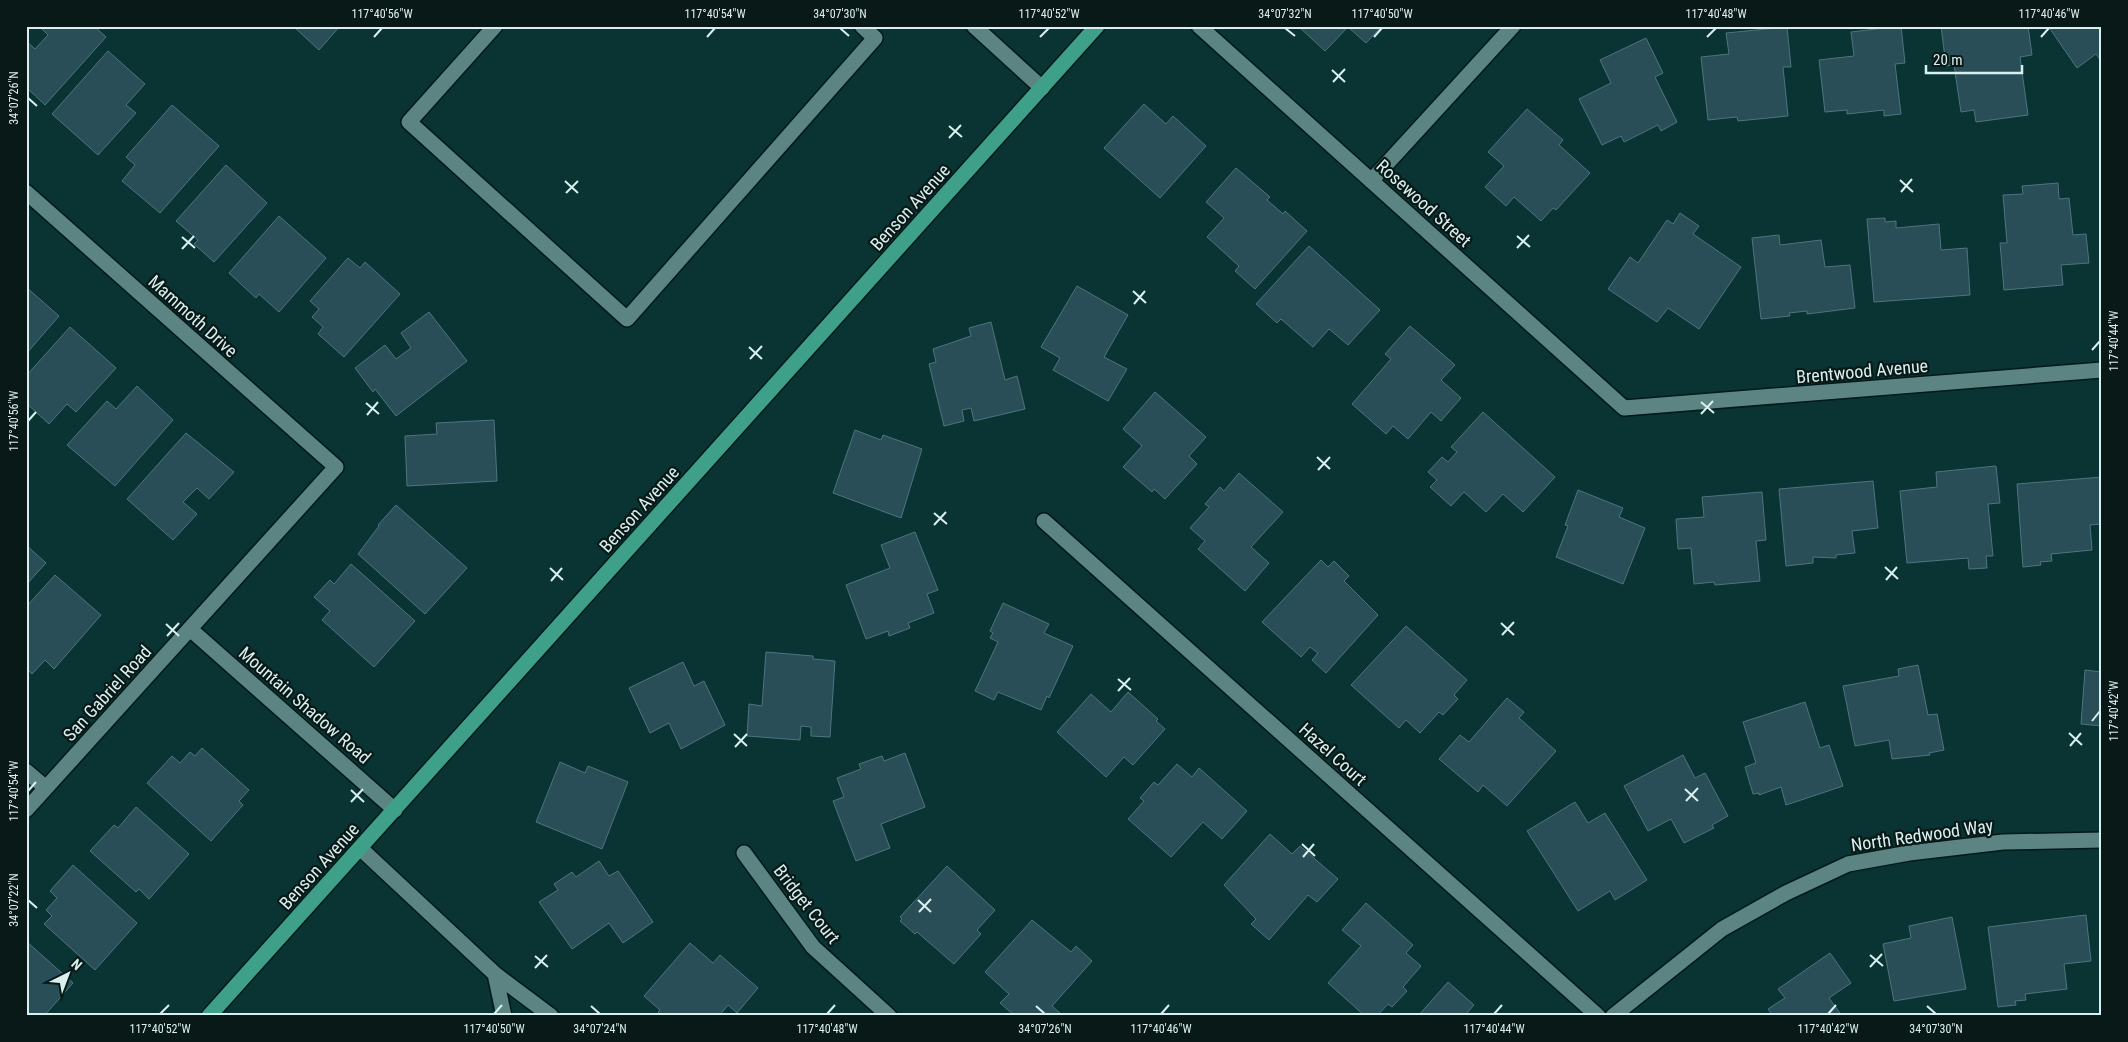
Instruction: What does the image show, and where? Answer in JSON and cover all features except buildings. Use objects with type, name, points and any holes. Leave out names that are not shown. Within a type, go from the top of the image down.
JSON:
[{"type":"main road","name":"Benson Avenue","points":[[209,1016],[1097,26]]},
{"type":"street","points":[[495,26],[409,122],[627,319],[875,38],[862,26]]},
{"type":"street","points":[[974,26],[1042,88]]},
{"type":"street","name":"Rosewood Street","points":[[1199,26],[1624,408]]},
{"type":"street","points":[[1372,181],[1513,26]]},
{"type":"street","name":"Mammoth Drive","points":[[26,192],[336,467]]},
{"type":"street","name":"Brentwood Avenue","points":[[1624,408],[2102,370]]},
{"type":"street","name":"San Gabriel Road","points":[[26,810],[336,467]]},
{"type":"street","name":"Hazel Court","points":[[1044,521],[1598,1016]]},
{"type":"street","name":"Mountain Shadow Road","points":[[190,628],[395,810]]},
{"type":"street","points":[[26,771],[46,788]]},
{"type":"street","name":"North Redwood Way","points":[[1613,1016],[1722,928],[1786,892],[1848,864],[1909,852],[2003,842],[2102,840]]},
{"type":"street","points":[[360,848],[494,974],[551,1016]]},
{"type":"street","name":"Bridget Court","points":[[744,854],[813,947],[889,1016]]},
{"type":"street","points":[[494,974],[504,1016]]}]
